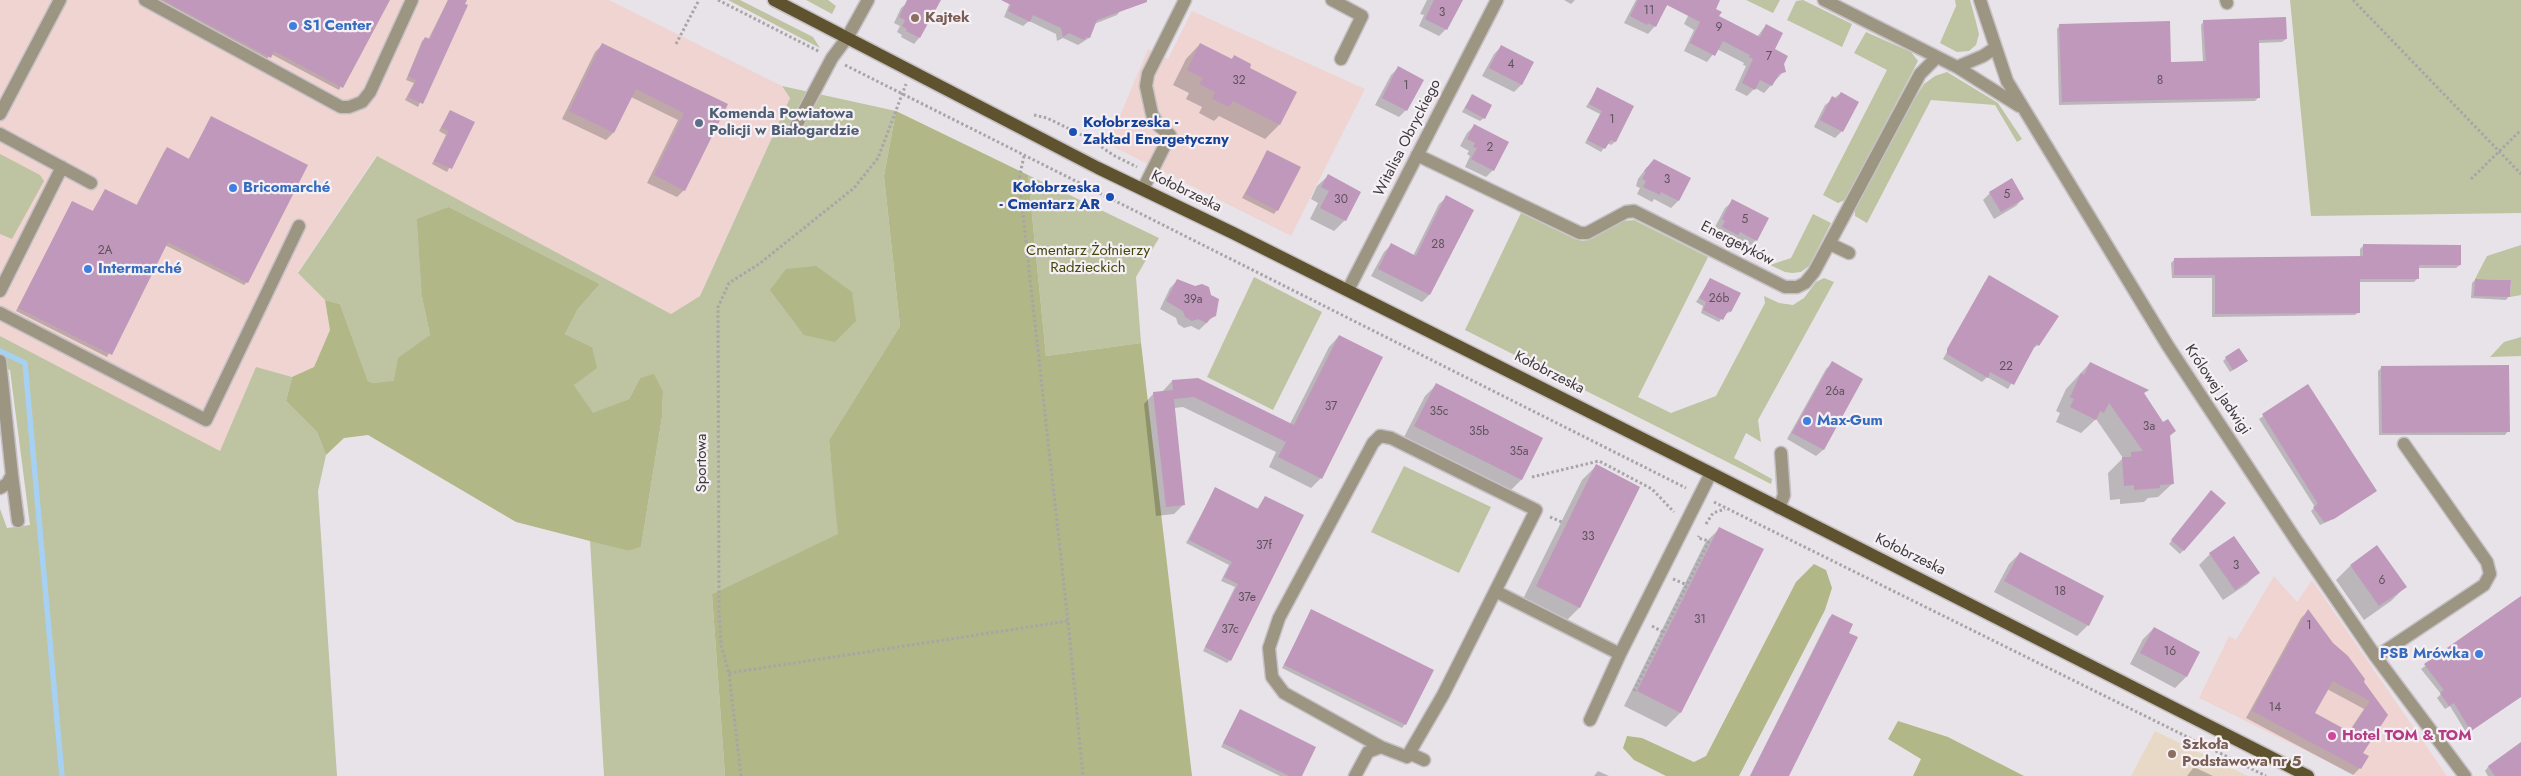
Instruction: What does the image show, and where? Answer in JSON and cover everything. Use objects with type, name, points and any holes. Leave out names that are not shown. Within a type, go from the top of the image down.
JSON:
[{"type":"main road","name":"Kołobrzeska","points":[[774,0],[1143,190],[1348,290],[1711,472],[1778,508],[2308,776]]},
{"type":"street","points":[[0,114],[60,0]]},
{"type":"street","points":[[145,0],[341,107],[349,108],[362,102],[370,92],[412,0]]},
{"type":"street","points":[[796,126],[832,58],[847,38],[868,0]]},
{"type":"street","points":[[1143,190],[1170,135],[1159,126],[1152,114],[1146,86],[1148,74],[1185,0]]},
{"type":"street","points":[[1332,0],[1362,16],[1341,58]]},
{"type":"street","name":"Witalisa Obryckiego","points":[[1348,290],[1497,0]]},
{"type":"street","points":[[1824,0],[1957,67],[2023,109]]},
{"type":"street","name":"Królowej Jadwigi","points":[[1980,0],[2007,81],[2168,346],[2376,657],[2465,776]]},
{"type":"street","points":[[1957,67],[1983,56],[1995,48]]},
{"type":"street","name":"Energetyków","points":[[1417,155],[1580,233],[1587,233],[1626,212],[1641,213],[1785,287],[1796,287],[1805,283],[1814,272],[1920,74],[1937,57]]},
{"type":"street","points":[[0,134],[91,183]]},
{"type":"street","points":[[0,292],[62,168]]},
{"type":"street","points":[[0,312],[206,420],[299,226]]},
{"type":"street","points":[[1830,244],[1849,253]]},
{"type":"street","points":[[0,361],[18,520]]},
{"type":"street","points":[[1380,436],[1391,438],[1536,510],[1497,592],[1411,754],[1407,758],[1381,747],[1284,694],[1272,676],[1269,648],[1279,618],[1376,440],[1380,436]]},
{"type":"street","points":[[2376,657],[2484,585],[2490,574],[2487,562],[2404,444]]},
{"type":"street","points":[[1778,508],[1784,495],[1781,453]]},
{"type":"street","points":[[1590,720],[1620,654],[1711,472]]},
{"type":"street","points":[[0,488],[7,484],[12,475]]},
{"type":"street","points":[[1497,592],[1620,654]]},
{"type":"street","points":[[1355,776],[1368,752],[1381,747]]},
{"type":"street","points":[[1411,754],[1424,760]]},
{"type":"path","points":[[676,44],[699,0]]},
{"type":"path","points":[[718,0],[1024,156],[1726,508],[2266,776]]},
{"type":"path","points":[[2353,0],[2521,174]]},
{"type":"path","points":[[902,94],[911,72]]},
{"type":"path","name":"Sportowa","points":[[741,776],[730,673],[721,645],[718,307],[729,283],[759,264],[854,188],[878,158],[902,94]]},
{"type":"path","points":[[2471,179],[2521,130]]},
{"type":"path","points":[[1024,156],[1019,179],[1068,621],[1083,776]]},
{"type":"path","points":[[1532,477],[1600,461],[1652,489],[1685,524]]},
{"type":"path","points":[[1634,690],[1709,541],[1698,538],[1710,516],[1716,511],[1726,508]]},
{"type":"path","points":[[730,673],[1068,621]]},
{"type":"shaded area","points":[[0,0],[609,0],[782,86],[790,98],[700,296],[671,314],[376,156],[298,272],[325,300],[330,330],[314,367],[292,377],[256,368],[220,452],[0,336]]},
{"type":"shaded area","points":[[1192,11],[1365,89],[1291,236],[1108,144],[1148,49],[1168,59]]},
{"type":"shaded area","points":[[2274,576],[2297,602],[2312,580],[2447,776],[2357,776],[2199,698],[2229,636],[2236,640]]},
{"type":"shaded area","name":"Szkoła Podstawowa nr 5","points":[[2155,731],[2248,776],[2131,776]]},
{"type":"green space","points":[[728,0],[740,0],[813,37],[820,48]]},
{"type":"green space","points":[[806,0],[828,0],[836,6],[832,14]]},
{"type":"green space","points":[[1746,0],[1780,0],[1773,13]]},
{"type":"green space","points":[[1803,0],[1852,24],[1842,47],[1787,20],[1796,1]]},
{"type":"green space","points":[[1955,0],[1970,0],[1975,18],[1979,34],[1976,45],[1969,51],[1957,52],[1940,43],[1956,6]]},
{"type":"green space","points":[[2290,0],[2521,0],[2521,213],[2311,216]]},
{"type":"green space","points":[[1866,32],[1911,52],[1918,61],[1845,200],[1838,203],[1823,195],[1887,70],[1854,53]]},
{"type":"green space","points":[[1947,72],[1998,103],[2022,139],[2017,142],[1995,105],[1931,100],[1867,223],[1855,216],[1855,208],[1924,84],[1935,76]]},
{"type":"green space","points":[[782,86],[896,111],[884,176],[900,326],[829,440],[839,534],[712,594],[725,776],[604,776],[590,540],[629,551],[641,547],[662,417],[663,391],[654,375],[640,378],[629,399],[593,414],[574,385],[592,347],[565,334],[578,309],[600,284],[449,207],[422,297],[430,335],[417,346],[394,382],[373,383],[368,381],[340,304],[325,300],[298,273],[377,156],[671,314],[700,296],[790,98]]},
{"type":"green space","points":[[896,111],[1028,175],[1046,356],[1141,343],[1192,776],[725,776],[712,594],[838,534],[829,440],[900,326],[884,176]]},
{"type":"green space","points":[[0,154],[40,175],[44,181],[12,239],[0,234]]},
{"type":"green space","name":"Cmentarz Żołnierzy Radzieckich","points":[[1028,175],[1159,238],[1136,277],[1141,343],[1046,356]]},
{"type":"green space","points":[[449,207],[600,284],[578,309],[565,334],[592,347],[597,368],[574,385],[593,413],[629,399],[640,378],[654,374],[663,391],[662,417],[641,547],[629,551],[516,522],[368,435],[344,438],[326,455],[317,432],[286,401],[292,377],[314,367],[330,330],[325,300],[340,304],[368,381],[373,383],[394,381],[398,358],[430,335],[422,297],[417,219]]},
{"type":"green space","points":[[1521,213],[1582,241],[1589,240],[1623,221],[1634,220],[1708,257],[1638,397],[1671,413],[1716,396],[1765,303],[1764,296],[1779,303],[1793,305],[1804,298],[1816,282],[1824,278],[1834,282],[1758,420],[1761,442],[1746,433],[1734,458],[1772,479],[1771,484],[1465,330]]},
{"type":"green space","points":[[1813,214],[1831,223],[1809,266],[1801,272],[1792,273],[1770,265],[1791,258]]},
{"type":"green space","points":[[2521,245],[2521,295],[2510,297],[2511,280],[2475,279],[2487,256]]},
{"type":"green space","points":[[816,266],[852,292],[856,321],[835,342],[804,335],[770,290],[786,269]]},
{"type":"green space","points":[[1254,277],[1322,312],[1273,410],[1207,377]]},
{"type":"green space","points":[[0,336],[220,451],[256,367],[292,377],[286,401],[317,432],[326,455],[318,491],[337,776],[0,776],[0,509],[7,528],[30,525],[10,370],[0,366]]},
{"type":"green space","points":[[2521,337],[2521,356],[2490,357],[2504,342]]},
{"type":"green space","points":[[1404,466],[1491,507],[1459,573],[1371,532]]},
{"type":"green space","points":[[1814,564],[1826,570],[1832,588],[1825,610],[1739,776],[1666,776],[1634,760],[1623,748],[1627,736],[1642,738],[1694,762],[1706,756],[1796,582]]},
{"type":"green space","points":[[1898,721],[1948,737],[2024,776],[1913,776],[1921,759],[1888,739]]},
{"type":"building","name":"S1 Center","points":[[163,0],[390,0],[343,88],[274,51],[271,58]]},
{"type":"building","points":[[448,0],[467,0],[465,4],[468,5],[423,104],[408,97],[416,80],[408,76],[425,37],[430,39]]},
{"type":"building","points":[[907,0],[941,0],[920,38],[906,31],[907,29],[902,26],[905,20],[899,17]]},
{"type":"building","points":[[1001,0],[1147,0],[1147,2],[1097,20],[1090,38],[1086,37],[1084,40],[1069,33],[1063,37],[1061,28],[1033,15],[1030,22],[1008,11],[1011,5]]},
{"type":"building","points":[[1434,0],[1463,0],[1447,30],[1425,19]]},
{"type":"building","points":[[1638,0],[1720,0],[1716,9],[1722,12],[1719,16],[1760,37],[1766,24],[1783,33],[1775,49],[1788,56],[1784,64],[1786,72],[1779,74],[1772,86],[1760,80],[1755,90],[1742,83],[1753,59],[1749,57],[1750,55],[1723,41],[1715,56],[1690,43],[1700,22],[1667,5],[1656,27],[1648,23],[1647,25],[1630,16]]},
{"type":"building","points":[[2286,17],[2287,39],[2259,40],[2260,98],[2062,102],[2059,24],[2170,21],[2171,62],[2206,61],[2203,20]]},
{"type":"building","name":"Komenda Powiatowa Policji w Białogardzie","points":[[602,43],[728,104],[685,191],[654,175],[684,113],[636,89],[614,133],[569,111]]},
{"type":"building","points":[[1200,43],[1232,59],[1234,55],[1251,64],[1250,68],[1297,92],[1280,125],[1233,101],[1229,107],[1212,99],[1215,92],[1199,84],[1203,78],[1187,70]]},
{"type":"building","points":[[1501,45],[1534,62],[1522,85],[1489,68]]},
{"type":"building","points":[[1398,66],[1424,80],[1407,111],[1382,98]]},
{"type":"building","points":[[1597,87],[1634,106],[1616,142],[1611,140],[1605,149],[1587,140],[1602,111],[1589,104]]},
{"type":"building","points":[[1841,92],[1859,102],[1843,132],[1820,120],[1832,96],[1837,99]]},
{"type":"building","points":[[1472,94],[1492,105],[1485,119],[1465,108]]},
{"type":"building","points":[[450,110],[475,122],[452,169],[434,161],[449,131],[441,128]]},
{"type":"building","points":[[211,116],[308,165],[248,283],[168,242],[112,355],[18,308],[72,201],[93,211],[105,189],[137,205],[167,147],[189,159]]},
{"type":"building","points":[[1474,124],[1509,142],[1494,171],[1471,159],[1477,148],[1473,147],[1475,143],[1467,139]]},
{"type":"building","points":[[1267,150],[1301,167],[1278,211],[1245,194]]},
{"type":"building","points":[[1654,159],[1691,178],[1679,201],[1661,192],[1660,195],[1643,187],[1646,181],[1642,179],[1646,172],[1644,171]]},
{"type":"building","points":[[1328,174],[1361,192],[1346,221],[1320,208],[1329,191],[1321,187]]},
{"type":"building","points":[[2012,178],[2024,199],[2001,212],[1989,192]]},
{"type":"building","points":[[1446,195],[1474,210],[1430,295],[1378,269],[1391,243],[1416,256]]},
{"type":"building","points":[[1732,199],[1769,218],[1757,241],[1740,232],[1738,235],[1722,227],[1725,221],[1722,219]]},
{"type":"building","points":[[2363,244],[2461,245],[2461,265],[2419,265],[2419,279],[2360,279],[2360,313],[2215,314],[2215,275],[2174,275],[2174,258],[2363,256]]},
{"type":"building","points":[[1989,275],[2059,316],[2039,346],[2036,344],[2014,385],[1990,372],[1988,378],[1947,354],[1947,349]]},
{"type":"building","points":[[1710,278],[1741,293],[1731,312],[1728,311],[1723,320],[1703,310],[1706,302],[1699,298]]},
{"type":"building","points":[[1177,279],[1195,286],[1202,284],[1209,287],[1211,295],[1219,299],[1216,316],[1209,319],[1207,323],[1198,319],[1192,321],[1185,317],[1183,311],[1166,301]]},
{"type":"building","points":[[2475,279],[2511,280],[2510,297],[2474,296]]},
{"type":"building","points":[[1339,335],[1383,357],[1322,479],[1278,457],[1286,442],[1194,397],[1174,399],[1185,505],[1166,507],[1153,392],[1173,390],[1172,380],[1198,378],[1294,425]]},
{"type":"building","points":[[2239,348],[2248,361],[2233,370],[2225,357]]},
{"type":"building","points":[[1832,361],[1863,379],[1824,450],[1792,433]]},
{"type":"building","points":[[2090,362],[2149,390],[2144,393],[2163,422],[2168,419],[2176,431],[2170,435],[2174,484],[2160,485],[2160,488],[2134,490],[2134,485],[2124,486],[2122,457],[2131,457],[2131,452],[2143,451],[2109,403],[2104,413],[2100,411],[2096,420],[2070,407],[2074,399],[2070,397],[2081,373],[2084,375]]},
{"type":"building","points":[[2509,365],[2510,432],[2382,433],[2381,366]]},
{"type":"building","points":[[1436,383],[1543,438],[1522,480],[1414,426]]},
{"type":"building","points":[[2308,384],[2377,491],[2334,519],[2324,522],[2313,507],[2318,504],[2262,414]]},
{"type":"building","points":[[1596,464],[1640,487],[1580,608],[1536,586]]},
{"type":"building","points":[[1215,487],[1258,509],[1265,496],[1304,515],[1231,661],[1205,647],[1238,584],[1224,577],[1232,562],[1189,540]]},
{"type":"building","points":[[2211,490],[2226,503],[2184,551],[2171,540]]},
{"type":"building","points":[[1719,527],[1764,549],[1681,713],[1637,691]]},
{"type":"building","points":[[2234,536],[2260,573],[2235,590],[2209,553]]},
{"type":"building","points":[[2377,545],[2407,587],[2379,606],[2350,565]]},
{"type":"building","points":[[2020,552],[2104,596],[2089,626],[2004,581]]},
{"type":"building","points":[[2521,596],[2521,697],[2471,731],[2454,703],[2449,706],[2440,693],[2444,690],[2424,664]]},
{"type":"building","points":[[1311,609],[1434,670],[1406,725],[1284,665]]},
{"type":"building","points":[[2308,609],[2333,643],[2348,656],[2388,715],[2363,753],[2369,756],[2361,769],[2252,711]],"holes":[[[2333,681],[2370,701],[2350,732],[2315,713]]]},
{"type":"building","points":[[1832,614],[1853,624],[1849,633],[1858,637],[1789,776],[1750,776]]},
{"type":"building","points":[[2154,627],[2200,652],[2187,677],[2140,653]]},
{"type":"building","points":[[1240,709],[1316,747],[1302,776],[1289,776],[1223,743]]},
{"type":"building","points":[[2521,742],[2521,776],[2495,776],[2488,766]]},
{"type":"waterway","points":[[0,351],[25,363],[62,776]]},
{"type":"place","name":"Kajtek","points":[[915,18]]},
{"type":"place","name":"S1 Center","points":[[293,26]]},
{"type":"place","name":"Komenda Powiatowa Policji w Białogardzie","points":[[699,123]]},
{"type":"place","name":"Kołobrzeska - Zakład Energetyczny","points":[[1073,132]]},
{"type":"place","name":"Bricomarché","points":[[233,188]]},
{"type":"place","name":"Kołobrzeska - Cmentarz AR","points":[[1110,197]]},
{"type":"place","name":"Intermarché","points":[[88,269]]},
{"type":"place","name":"Max-Gum","points":[[1807,421]]},
{"type":"place","name":"PSB Mrówka","points":[[2479,654]]},
{"type":"place","name":"Hotel TOM & TOM","points":[[2332,736]]},
{"type":"place","name":"Szkoła Podstawowa nr 5","points":[[2172,754]]}]
